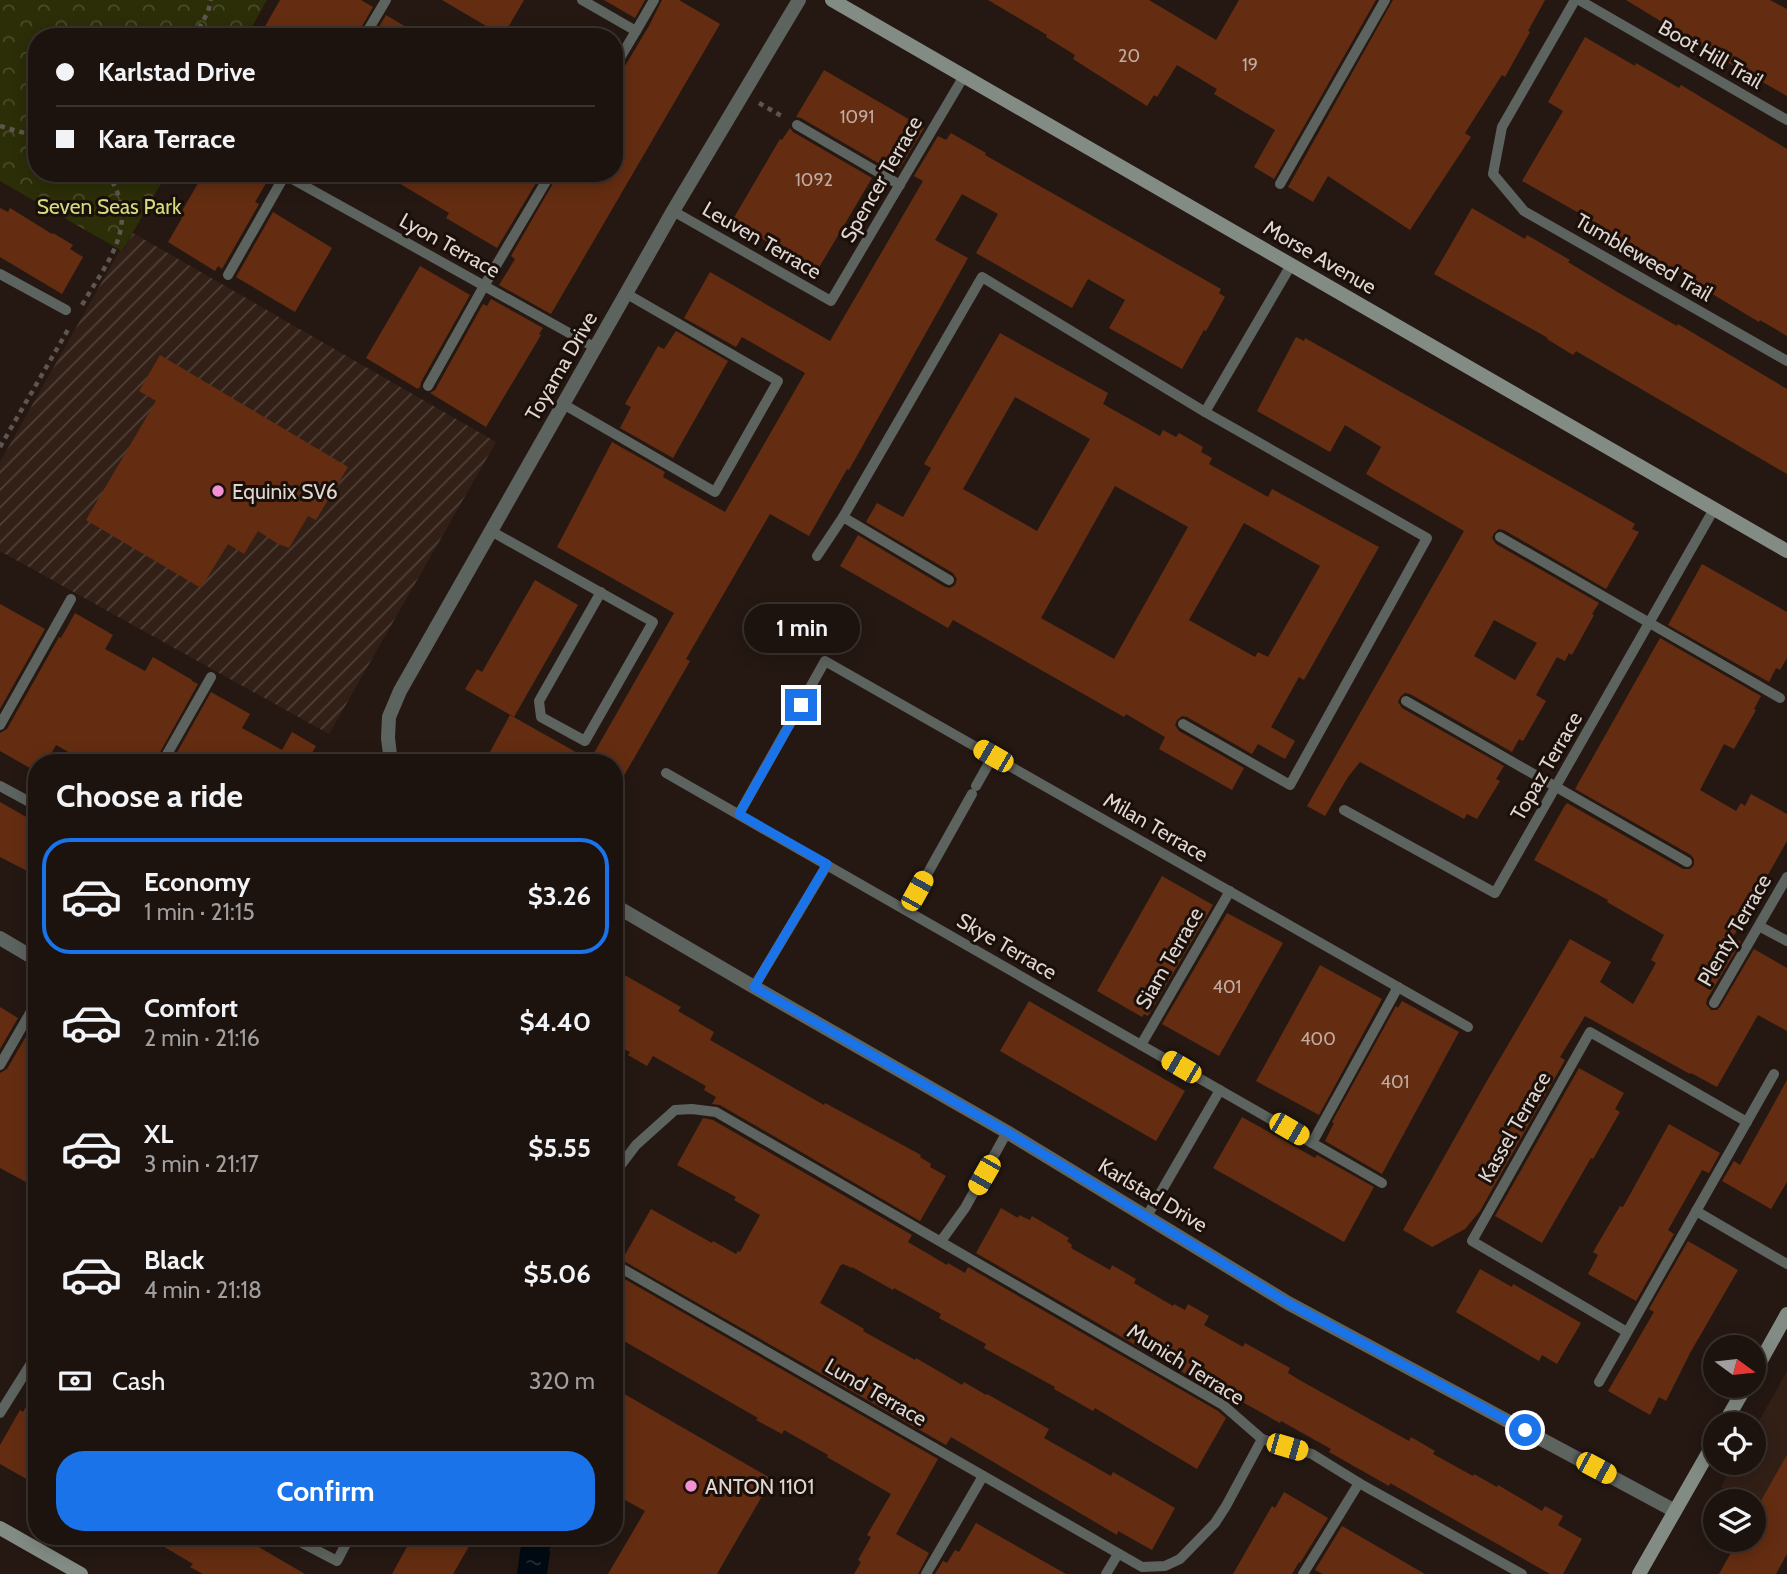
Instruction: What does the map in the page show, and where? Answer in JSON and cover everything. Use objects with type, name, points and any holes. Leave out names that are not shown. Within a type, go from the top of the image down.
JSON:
[{"type":"street","name":"Toyama Drive","points":[[390,754],[387,738],[389,717],[400,691],[673,211],[799,0]]},
{"type":"street","name":"Morse Avenue","points":[[832,0],[1787,551]]},
{"type":"street","name":"Karlstad Drive","points":[[623,910],[1007,1132],[1288,1303],[1675,1511]]},
{"type":"street","points":[[0,938],[28,955]]},
{"type":"street","points":[[1766,1352],[1787,1314]]},
{"type":"street","points":[[1639,1574],[1703,1462]]},
{"type":"street","points":[[0,1528],[28,1544]]},
{"type":"street","points":[[30,1545],[81,1574]]},
{"type":"lane","points":[[369,28],[386,0]]},
{"type":"lane","points":[[582,0],[636,32]]},
{"type":"lane","points":[[623,53],[654,0]]},
{"type":"lane","points":[[1280,184],[1384,0]]},
{"type":"lane","name":"Boot Hill Trail","points":[[1577,0],[1787,120]]},
{"type":"lane","name":"Tumbleweed Trail","points":[[1577,0],[1503,127],[1493,174],[1524,211],[1787,361]]},
{"type":"lane","name":"Spencer Terrace","points":[[831,302],[964,76]]},
{"type":"lane","points":[[797,125],[900,185]]},
{"type":"lane","points":[[228,275],[280,182]]},
{"type":"lane","name":"Lyon Terrace","points":[[299,182],[596,348]]},
{"type":"lane","points":[[428,386],[546,182]]},
{"type":"lane","name":"Leuven Terrace","points":[[673,211],[831,302]]},
{"type":"lane","points":[[1205,412],[1291,265]]},
{"type":"lane","points":[[0,274],[66,310]]},
{"type":"lane","points":[[817,556],[843,517],[982,277],[1205,412],[1427,538],[1290,785],[1183,724]]},
{"type":"lane","points":[[564,404],[715,492],[778,381],[627,294]]},
{"type":"lane","name":"Topaz Terrace","points":[[1344,810],[1495,893],[1714,509]]},
{"type":"lane","points":[[843,517],[949,580]]},
{"type":"lane","points":[[491,531],[601,592],[653,622],[585,741],[541,717],[539,701],[601,592]]},
{"type":"lane","points":[[1500,537],[1780,698]]},
{"type":"lane","points":[[0,725],[71,599]]},
{"type":"lane","name":"Milan Terrace","points":[[739,814],[825,661],[1468,1027]]},
{"type":"lane","points":[[167,754],[211,677]]},
{"type":"lane","points":[[1406,701],[1687,862]]},
{"type":"lane","points":[[906,910],[993,756]]},
{"type":"lane","name":"Skye Terrace","points":[[666,772],[1382,1183]]},
{"type":"lane","points":[[0,786],[28,801]]},
{"type":"lane","points":[[754,987],[827,864]]},
{"type":"lane","name":"Plenty Terrace","points":[[1714,1003],[1787,877]]},
{"type":"lane","name":"Siam Terrace","points":[[1141,1045],[1230,891]]},
{"type":"lane","points":[[1759,926],[1787,941]]},
{"type":"lane","points":[[1312,1143],[1398,987]]},
{"type":"lane","points":[[0,1065],[28,1017]]},
{"type":"lane","name":"Kassel Terrace","points":[[1627,1332],[1472,1241],[1590,1032],[1747,1122]]},
{"type":"lane","points":[[1599,1382],[1774,1074]]},
{"type":"lane","points":[[1147,1216],[1220,1090]]},
{"type":"lane","name":"Munich Terrace","points":[[623,1162],[636,1145],[675,1110],[716,1112],[1223,1405],[1262,1439],[1312,1454],[1522,1574]]},
{"type":"lane","points":[[941,1241],[965,1208],[1007,1132]]},
{"type":"lane","points":[[1696,1211],[1787,1264]]},
{"type":"lane","name":"Lund Terrace","points":[[623,1269],[1142,1567],[1165,1566],[1180,1559],[1215,1523],[1262,1439]]},
{"type":"lane","points":[[0,1413],[28,1368]]},
{"type":"lane","points":[[926,1574],[983,1476]]},
{"type":"lane","points":[[1303,1574],[1359,1483]]},
{"type":"lane","points":[[306,1545],[337,1561],[345,1545]]},
{"type":"lane","points":[[1107,1574],[1118,1554]]},
{"type":"lane","points":[[1496,1574],[1503,1563]]},
{"type":"path","points":[[199,28],[211,0]]},
{"type":"path","points":[[744,95],[797,125]]},
{"type":"path","points":[[0,126],[28,134]]},
{"type":"shaded area","points":[[133,233],[496,442],[329,734],[0,551],[0,462],[120,250],[123,251]]},
{"type":"shaded area","points":[[1787,1371],[1787,1524],[1766,1512],[1766,1489],[1721,1487],[1728,1475],[1766,1475],[1764,1412]]},
{"type":"green space","name":"Seven Seas Park","points":[[0,0],[267,0],[251,28],[28,28],[28,182],[162,182],[122,251],[0,181]]},
{"type":"water","points":[[521,1545],[551,1545],[547,1574],[517,1574]]},
{"type":"building","points":[[280,0],[361,0],[373,7],[361,28],[264,28]]},
{"type":"building","points":[[442,0],[524,0],[508,28],[489,28]]},
{"type":"building","points":[[604,0],[645,0],[635,18]]},
{"type":"building","points":[[662,0],[679,0],[720,24],[551,314],[499,285],[515,259],[511,256],[554,182],[623,182],[623,69]]},
{"type":"building","points":[[988,0],[1149,0],[1216,40],[1239,0],[1376,0],[1274,179],[1254,167],[1275,130],[1214,94],[1217,89],[1177,65],[1157,97],[1154,95],[1147,106],[1073,59],[1075,55],[1046,37],[1047,35]]},
{"type":"building","points":[[1393,0],[1545,0],[1505,77],[1502,75],[1465,133],[1471,137],[1410,230],[1328,176],[1313,202],[1288,187]]},
{"type":"building","points":[[1626,0],[1770,0],[1787,9],[1787,96],[1702,48]]},
{"type":"building","points":[[386,15],[408,28],[378,28]]},
{"type":"building","points":[[1585,37],[1679,88],[1681,85],[1787,149],[1787,336],[1623,244],[1624,242],[1578,215],[1579,213],[1522,181],[1563,111],[1548,102]]},
{"type":"building","points":[[824,70],[924,128],[900,168],[883,159],[880,164],[796,117]]},
{"type":"building","points":[[790,128],[872,178],[817,271],[732,221],[780,139],[782,140]]},
{"type":"building","points":[[951,133],[1221,289],[1219,293],[1225,297],[1182,369],[1109,328],[1125,300],[1088,279],[1072,308],[976,253],[998,214],[962,194],[935,240],[968,258],[849,470],[847,469],[809,536],[770,514],[686,659],[690,661],[623,777],[623,754],[593,754],[674,613],[557,547],[612,442],[665,472],[663,477],[725,512],[805,373],[742,337],[736,347],[684,318],[710,272],[830,341],[923,181],[914,176],[938,136],[946,140]]},
{"type":"building","points":[[199,182],[267,182],[255,202],[259,204],[222,269],[218,266],[215,271],[168,242],[182,218],[179,216]]},
{"type":"building","points":[[397,182],[537,182],[497,248],[446,218],[449,213]]},
{"type":"building","points":[[0,208],[8,212],[10,208],[53,233],[73,245],[70,249],[83,257],[62,294],[0,257]]},
{"type":"building","points":[[1472,208],[1525,239],[1527,235],[1619,293],[1677,326],[1678,324],[1787,389],[1787,474],[1576,351],[1573,355],[1548,338],[1434,274]]},
{"type":"building","points":[[273,212],[332,248],[295,312],[236,277]]},
{"type":"building","points":[[420,266],[470,295],[418,389],[366,358]]},
{"type":"building","points":[[491,299],[543,328],[486,427],[430,393],[435,390],[483,304],[487,306]]},
{"type":"building","points":[[676,331],[728,361],[673,458],[620,428],[631,407],[625,404],[658,346],[664,349]]},
{"type":"building","points":[[1000,333],[1108,393],[1103,404],[1160,436],[1163,430],[1176,437],[1179,433],[1203,447],[1201,452],[1212,458],[1209,464],[1268,497],[1272,489],[1379,547],[1304,680],[1299,677],[1271,727],[1295,741],[1285,759],[1258,744],[1252,754],[1182,716],[1175,725],[1179,731],[1244,768],[1232,790],[1159,749],[1165,737],[1126,714],[1124,717],[953,620],[948,628],[840,566],[858,535],[945,587],[955,585],[957,579],[953,573],[866,522],[877,503],[903,517],[931,468],[924,464]],"holes":[[[1015,397],[1090,439],[1037,531],[963,489]],[[1115,486],[1188,527],[1114,659],[1041,618]],[[1244,523],[1320,566],[1268,657],[1258,652],[1255,657],[1189,620]]]},
{"type":"building","points":[[1296,337],[1304,341],[1305,338],[1635,524],[1632,529],[1639,532],[1606,589],[1504,530],[1499,529],[1494,533],[1492,538],[1496,544],[1599,603],[1572,655],[1569,653],[1565,661],[1557,657],[1536,695],[1546,701],[1523,741],[1519,739],[1512,752],[1410,694],[1405,693],[1400,697],[1398,702],[1402,708],[1504,766],[1496,779],[1500,781],[1477,819],[1467,814],[1464,819],[1360,762],[1325,816],[1307,806],[1464,531],[1366,474],[1381,447],[1345,425],[1330,452],[1257,411]],"holes":[[[1494,620],[1537,643],[1515,680],[1474,656]]]},
{"type":"building","name":"Equinix SV6","points":[[160,355],[348,467],[316,520],[308,516],[289,548],[258,531],[244,554],[228,544],[201,588],[86,520],[156,401],[139,391]]},
{"type":"building","points":[[1702,564],[1787,612],[1787,658],[1780,670],[1776,668],[1769,682],[1668,625]]},
{"type":"building","points":[[535,580],[578,605],[514,717],[465,689],[477,669],[482,672]]},
{"type":"building","points":[[0,604],[45,629],[0,709]]},
{"type":"building","points":[[75,613],[113,635],[105,649],[145,671],[153,657],[198,684],[159,754],[72,754],[56,745],[51,754],[28,754],[28,767],[0,751],[0,733],[7,729],[59,637],[61,638]]},
{"type":"building","points":[[1660,638],[1761,696],[1734,749],[1724,744],[1700,790],[1736,811],[1741,803],[1745,806],[1751,794],[1787,814],[1787,841],[1733,937],[1741,942],[1706,1004],[1711,1010],[1720,1007],[1754,949],[1787,968],[1787,1031],[1758,1015],[1717,1087],[1585,1016],[1560,1057],[1565,1060],[1480,1211],[1465,1229],[1432,1247],[1403,1230],[1570,939],[1611,962],[1600,982],[1633,1004],[1656,963],[1651,960],[1664,935],[1607,902],[1608,900],[1534,860],[1564,807],[1567,803],[1683,869],[1690,869],[1694,865],[1691,855],[1575,789]]},
{"type":"building","points":[[211,692],[250,714],[242,728],[282,750],[292,732],[316,746],[311,754],[176,754]]},
{"type":"building","points":[[510,715],[579,754],[489,754]]},
{"type":"building","points":[[0,802],[28,818],[28,871],[0,857]]},
{"type":"building","points":[[1162,876],[1213,905],[1148,1016],[1144,1014],[1142,1017],[1097,991]]},
{"type":"building","points":[[1227,913],[1283,943],[1219,1056],[1162,1024]]},
{"type":"building","points":[[1320,965],[1382,999],[1319,1115],[1256,1081]]},
{"type":"building","points":[[623,974],[681,1007],[678,1011],[714,1032],[710,1040],[824,1105],[825,1103],[921,1155],[920,1157],[931,1164],[930,1167],[946,1176],[920,1221],[720,1105],[712,1104],[716,1097],[704,1090],[706,1086],[653,1056],[647,1066],[628,1055],[630,1052],[623,1048]]},
{"type":"building","points":[[1029,1001],[1185,1091],[1156,1141],[1000,1051]]},
{"type":"building","points":[[1402,1001],[1459,1032],[1382,1174],[1325,1141],[1334,1123],[1332,1122],[1396,1006],[1398,1008]]},
{"type":"building","points":[[0,1007],[18,1018],[0,1049]]},
{"type":"building","points":[[28,1033],[28,1183],[0,1168],[0,1073],[7,1069]]},
{"type":"building","points":[[1579,1068],[1624,1093],[1615,1109],[1620,1112],[1542,1243],[1495,1216]]},
{"type":"building","points":[[1787,1080],[1787,1182],[1771,1209],[1722,1181],[1734,1161],[1740,1165]]},
{"type":"building","points":[[1242,1117],[1374,1187],[1344,1242],[1213,1168]]},
{"type":"building","points":[[703,1118],[713,1120],[912,1235],[908,1242],[947,1265],[948,1263],[965,1273],[968,1267],[1218,1411],[1226,1418],[1197,1469],[1095,1408],[1093,1411],[984,1348],[986,1344],[939,1318],[941,1314],[852,1267],[843,1264],[840,1266],[820,1303],[915,1360],[916,1358],[962,1385],[964,1382],[1049,1429],[1044,1438],[1111,1476],[1113,1472],[1175,1508],[1152,1550],[1118,1531],[1117,1535],[951,1437],[946,1445],[623,1261],[651,1209],[712,1243],[713,1241],[736,1254],[740,1252],[760,1215],[734,1200],[736,1197],[677,1165]]},
{"type":"building","points":[[1669,1124],[1720,1153],[1709,1173],[1702,1170],[1668,1230],[1674,1234],[1636,1301],[1588,1274],[1598,1255],[1593,1252],[1620,1206],[1623,1207]]},
{"type":"building","points":[[1001,1208],[1018,1218],[1019,1215],[1030,1220],[1032,1216],[1069,1238],[1067,1241],[1072,1245],[1071,1248],[1110,1270],[1112,1265],[1136,1279],[1134,1283],[1173,1306],[1174,1304],[1185,1310],[1188,1304],[1209,1316],[1204,1325],[1243,1347],[1245,1343],[1290,1368],[1288,1373],[1409,1441],[1411,1437],[1435,1451],[1433,1454],[1473,1476],[1474,1474],[1497,1487],[1498,1485],[1542,1511],[1545,1506],[1563,1516],[1558,1525],[1582,1539],[1563,1574],[1550,1574],[1390,1483],[1389,1486],[1329,1452],[1331,1449],[1281,1421],[1280,1423],[1237,1399],[1234,1404],[976,1253]]},
{"type":"building","points":[[1688,1241],[1738,1270],[1666,1401],[1659,1397],[1650,1415],[1608,1391],[1654,1312],[1649,1309]]},
{"type":"building","points":[[1480,1269],[1512,1287],[1513,1284],[1581,1323],[1557,1364],[1542,1355],[1539,1361],[1456,1312]]},
{"type":"building","points":[[623,1278],[938,1459],[896,1534],[929,1553],[918,1574],[854,1574],[861,1562],[858,1560],[871,1537],[867,1535],[891,1494],[784,1430],[782,1434],[756,1420],[758,1418],[624,1341]]},
{"type":"building","name":"ANTON 1101","points":[[623,1393],[772,1479],[717,1574],[608,1574],[645,1511],[623,1499]]},
{"type":"building","points":[[28,1403],[28,1480],[0,1464],[0,1445],[20,1410],[23,1412]]},
{"type":"building","points":[[1787,1455],[1787,1554],[1776,1574],[1719,1574],[1731,1552],[1766,1552],[1766,1492]]},
{"type":"building","points":[[1284,1492],[1328,1518],[1292,1574],[1233,1574],[1272,1506],[1275,1508]]},
{"type":"building","points":[[976,1523],[1066,1574],[935,1574],[943,1561],[947,1563],[955,1550],[959,1552]]},
{"type":"building","points":[[1342,1526],[1425,1574],[1323,1574],[1315,1570]]},
{"type":"building","points":[[161,1545],[255,1545],[305,1574],[203,1574],[190,1567],[193,1564]]},
{"type":"building","points":[[408,1545],[470,1545],[453,1574],[392,1574]]},
{"type":"place","name":"Equinix SV6","points":[[218,491]]},
{"type":"place","name":"ANTON 1101","points":[[691,1486]]},
{"type":"route","points":[[801,705],[739,814],[827,864],[754,987],[1007,1132],[1288,1303],[1525,1430]]}]
